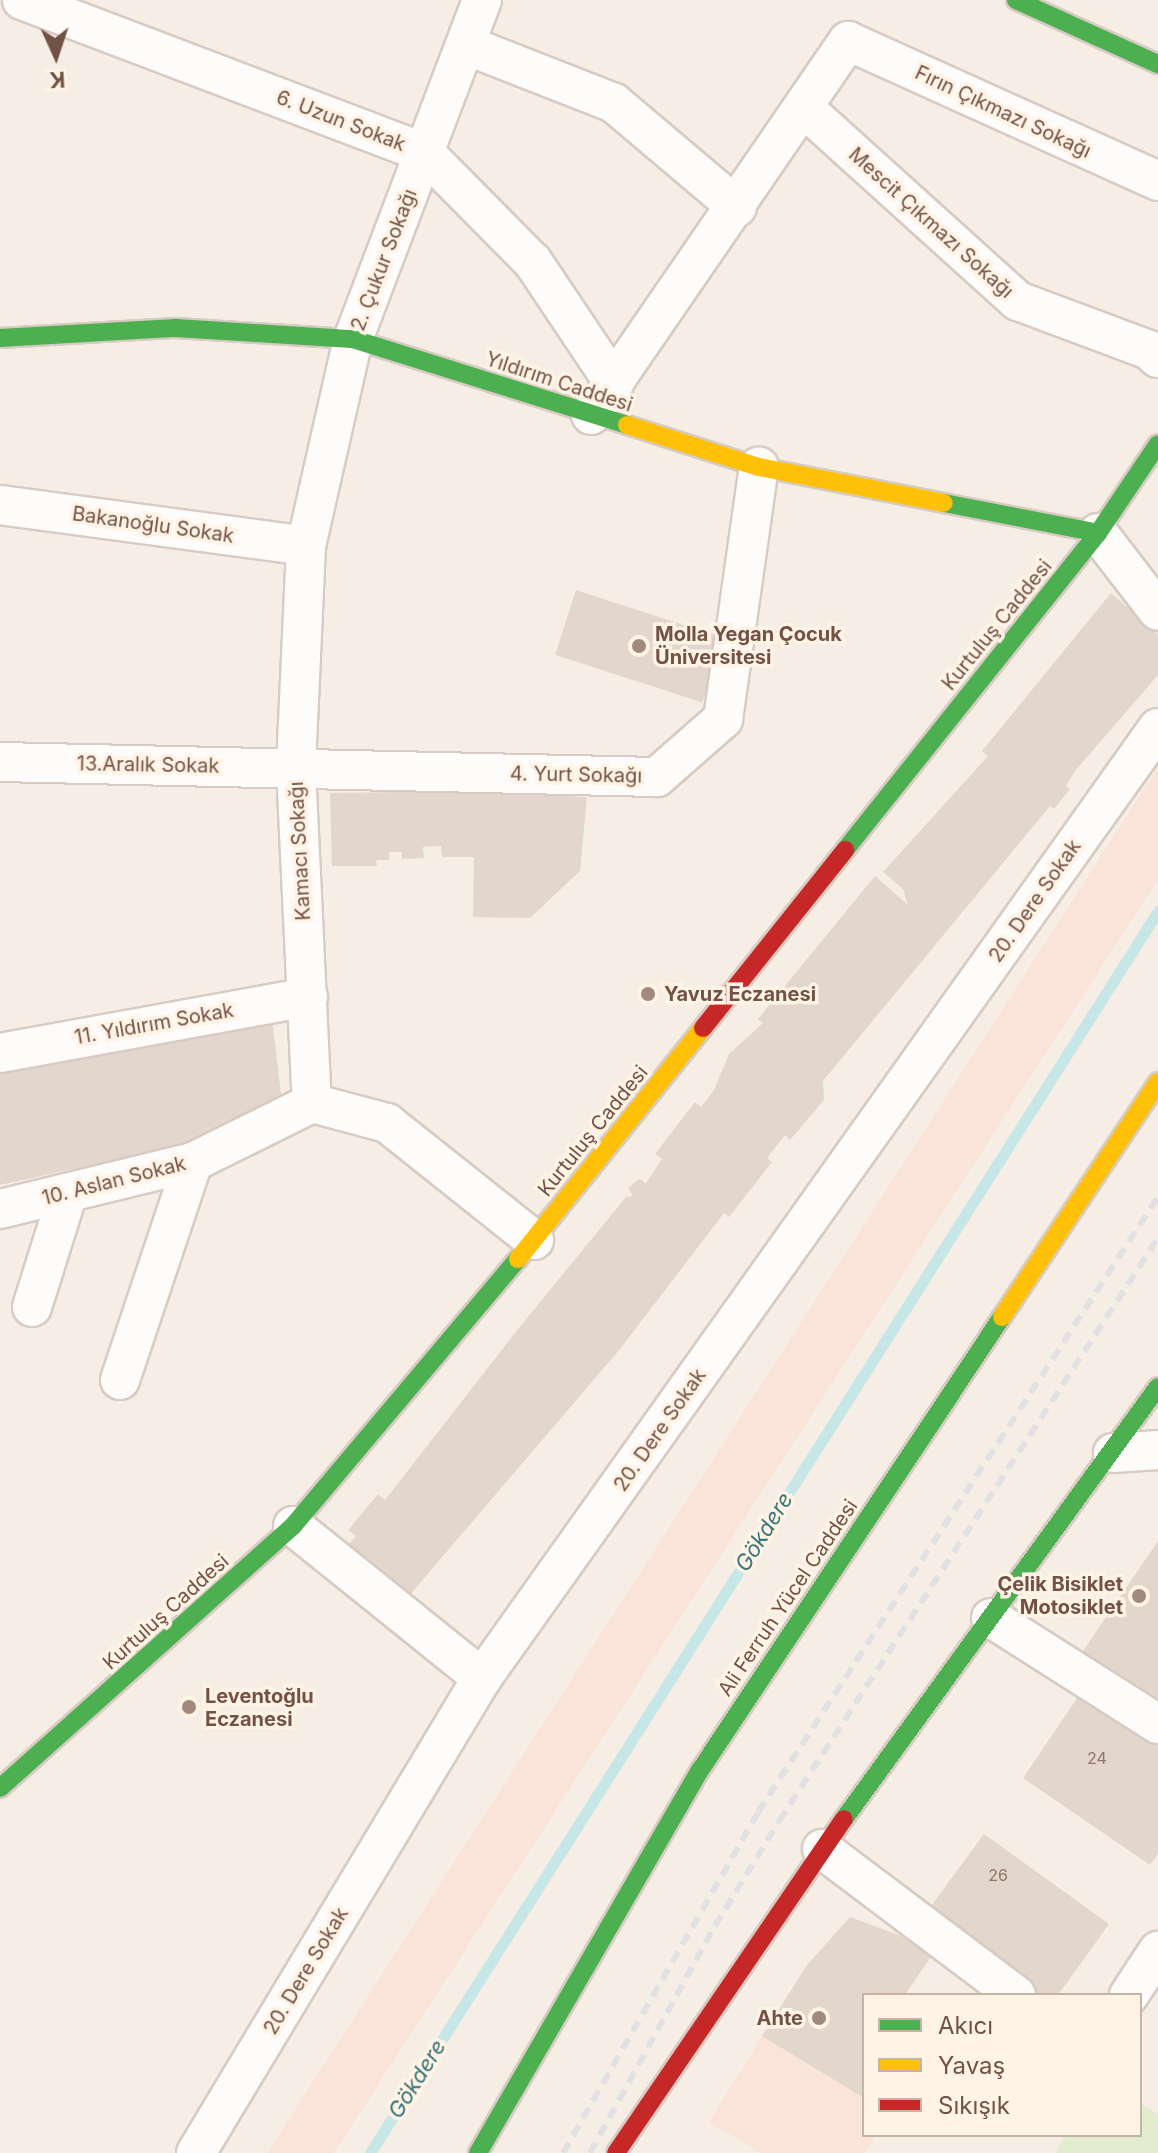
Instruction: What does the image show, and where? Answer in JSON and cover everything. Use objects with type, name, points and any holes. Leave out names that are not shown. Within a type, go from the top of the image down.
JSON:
[{"type":"main road","points":[[1016,0],[1158,64]]},
{"type":"main road","name":"Yıldırım Caddesi","points":[[6,343],[176,328],[353,339],[759,467],[1098,533]]},
{"type":"main road","name":"Kurtuluş Caddesi","points":[[0,1788],[293,1526],[534,1240],[1098,533],[1158,444]]},
{"type":"main road","name":"Ali Ferruh Yücel Caddesi","points":[[478,2153],[701,1769],[1158,1082]]},
{"type":"main road","points":[[616,2153],[822,1849],[1113,1453],[1158,1387]]},
{"type":"street","name":"6. Uzun Sokak","points":[[22,0],[425,153],[533,262],[614,383]]},
{"type":"street","name":"2. Çukur Sokağı","points":[[353,339],[482,0]]},
{"type":"street","name":"Fırın Çıkmazı Sokağı","points":[[803,107],[848,41],[1158,181]]},
{"type":"street","points":[[466,45],[614,103],[737,207]]},
{"type":"street","points":[[591,415],[803,107]]},
{"type":"street","name":"Mescit Çıkmazı Sokağı","points":[[803,107],[1018,301],[1149,350],[1158,358]]},
{"type":"street","name":"Kamacı Sokağı","points":[[312,1103],[296,769],[306,546],[353,339]]},
{"type":"street","name":"4. Yurt Sokağı","points":[[296,769],[657,777],[723,719],[759,467]]},
{"type":"street","name":"Bakanoğlu Sokak","points":[[0,505],[306,546]]},
{"type":"street","points":[[1098,533],[1158,611]]},
{"type":"street","name":"20. Dere Sokak","points":[[196,2153],[482,1678],[1158,728]]},
{"type":"street","name":"13.Aralık Sokak","points":[[0,762],[296,769]]},
{"type":"street","name":"11. Yıldırım Sokak","points":[[0,1053],[308,997]]},
{"type":"street","points":[[312,1103],[387,1123],[534,1240]]},
{"type":"street","name":"10. Aslan Sokak","points":[[0,1209],[193,1162],[312,1103]]},
{"type":"street","points":[[120,1380],[193,1162]]},
{"type":"street","points":[[32,1307],[68,1193]]},
{"type":"street","points":[[1113,1453],[1158,1450]]},
{"type":"street","points":[[293,1526],[482,1678]]},
{"type":"street","points":[[991,1618],[1158,1724]]},
{"type":"street","points":[[822,1849],[1013,1993]]},
{"type":"street","points":[[1130,1993],[1158,1951]]},
{"type":"shaded area","points":[[1158,767],[1158,880],[334,2153],[267,2153]]},
{"type":"shaded area","name":"Ahte","points":[[762,2036],[862,2097],[862,2137],[875,2137],[865,2153],[760,2153],[709,2122]]},
{"type":"green space","points":[[1142,2104],[1158,2114],[1158,2153],[1055,2153],[1065,2137],[1142,2137]]},
{"type":"building","name":"Molla Yegan Çocuk Üniversitesi","points":[[576,590],[723,638],[702,703],[555,655]]},
{"type":"building","points":[[1111,593],[1158,634],[1158,675],[1075,771],[1066,786],[1070,789],[1054,809],[1050,806],[823,1081],[824,1100],[790,1140],[785,1135],[767,1158],[772,1162],[729,1217],[724,1213],[620,1349],[408,1597],[347,1546],[356,1536],[348,1530],[378,1494],[385,1500],[514,1334],[626,1197],[633,1196],[628,1188],[639,1179],[646,1183],[662,1159],[655,1154],[695,1102],[701,1107],[714,1090],[729,1054],[763,1023],[758,1019],[875,876],[908,905],[903,889],[883,872],[988,756],[982,751]]},
{"type":"building","points":[[472,791],[587,797],[580,871],[530,918],[473,917],[474,857],[442,857],[441,846],[423,847],[424,858],[402,859],[402,852],[389,852],[389,860],[376,860],[377,866],[332,866],[330,793]]},
{"type":"building","points":[[272,1018],[282,1102],[245,1131],[0,1185],[0,1063]]},
{"type":"building","name":"Çelik Bisiklet Motosiklet","points":[[1158,1541],[1158,1698],[1083,1651]]},
{"type":"building","points":[[1084,1688],[1158,1738],[1158,1854],[1150,1865],[1023,1778]]},
{"type":"building","points":[[984,1834],[1109,1924],[1059,1993],[1029,1993],[923,1917]]},
{"type":"building","points":[[850,1917],[936,1949],[906,1993],[862,1993],[862,2097],[762,2036],[807,1965]]},
{"type":"waterway","name":"Gökdere","points":[[370,2153],[1158,911]]},
{"type":"railway","points":[[563,2153],[758,1812],[1158,1197]]},
{"type":"railway","points":[[590,2153],[715,1926],[779,1821],[1158,1238]]},
{"type":"traffic: fast","points":[[1016,0],[1158,64]]},
{"type":"traffic: fast","points":[[0,338],[176,328],[353,339],[627,425]]},
{"type":"traffic: fast","points":[[845,850],[1098,533],[1158,444]]},
{"type":"traffic: fast","points":[[944,503],[1098,533]]},
{"type":"traffic: fast","points":[[0,1788],[293,1526],[518,1259]]},
{"type":"traffic: fast","points":[[478,2153],[701,1769],[1002,1317]]},
{"type":"traffic: fast","points":[[844,1819],[1158,1387]]},
{"type":"traffic: slow","points":[[627,425],[759,467],[944,503]]},
{"type":"traffic: slow","points":[[518,1259],[703,1028]]},
{"type":"traffic: slow","points":[[1002,1317],[1158,1082]]},
{"type":"traffic: jam","points":[[703,1028],[845,850]]},
{"type":"traffic: jam","points":[[616,2153],[844,1819]]},
{"type":"place","name":"Molla Yegan Çocuk Üniversitesi","points":[[639,646]]},
{"type":"place","name":"Yavuz Eczanesi","points":[[648,994]]},
{"type":"place","name":"Çelik Bisiklet Motosiklet","points":[[1139,1596]]},
{"type":"place","name":"Leventoğlu Eczanesi","points":[[189,1707]]},
{"type":"place","name":"Ahte","points":[[819,2018]]}]
